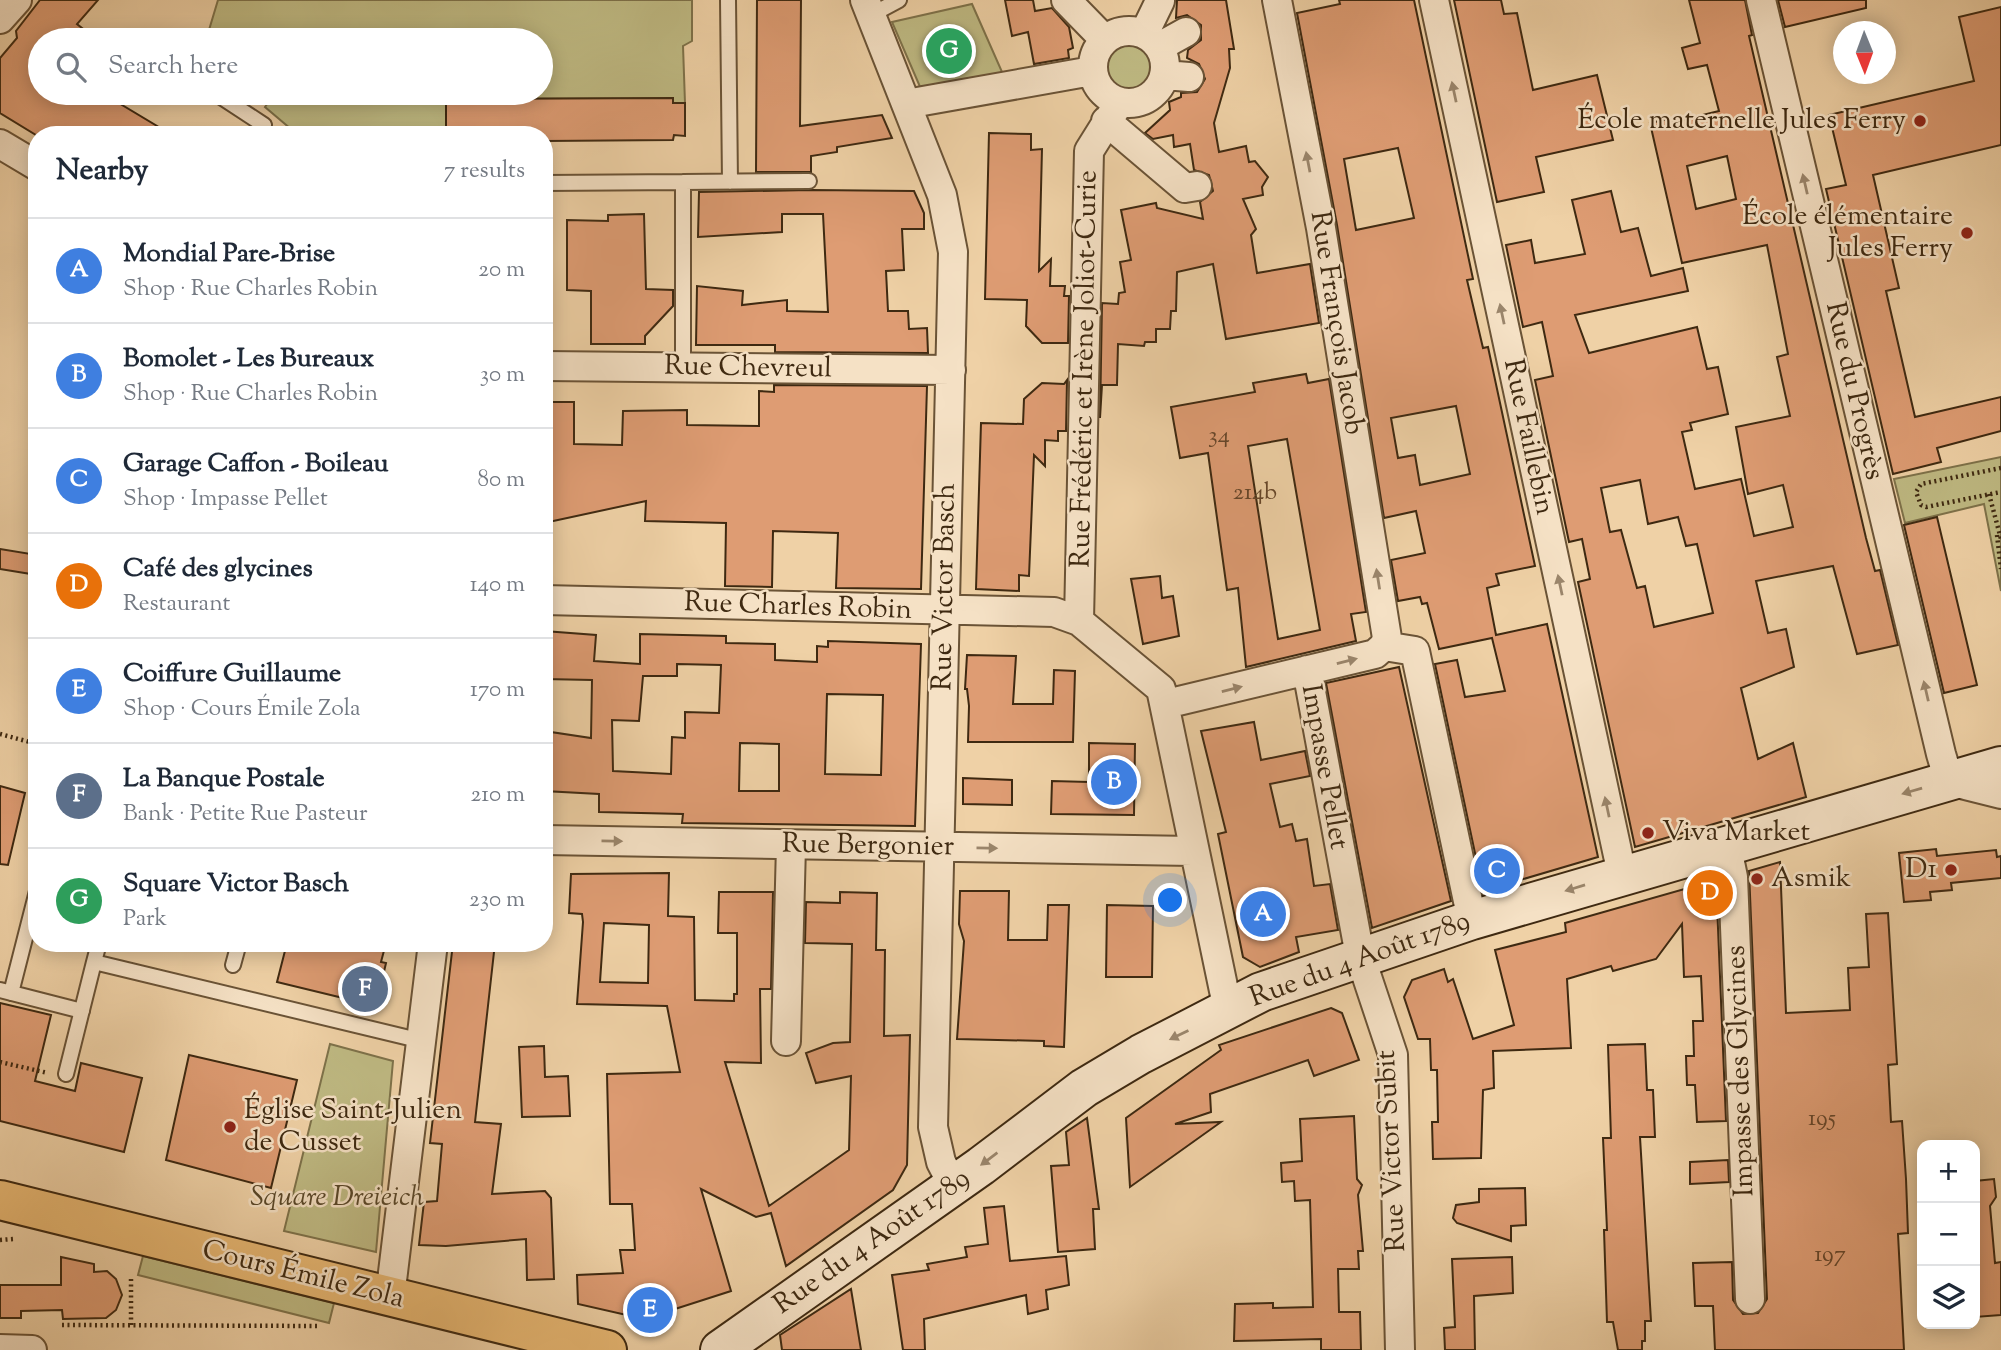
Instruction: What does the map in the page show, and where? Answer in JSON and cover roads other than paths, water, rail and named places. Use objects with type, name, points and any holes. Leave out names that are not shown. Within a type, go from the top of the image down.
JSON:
[{"type":"main road","name":"Rue du 4 Août 1789","points":[[720,1350],[953,1185],[1084,1088],[1142,1054],[1261,992],[1360,956],[1622,874],[2001,766]]},
{"type":"main road","name":"Cours Émile Zola","points":[[0,1200],[607,1350]]},
{"type":"street","points":[[0,19],[17,0]]},
{"type":"street","points":[[1066,0],[1132,32],[1165,61],[1177,76],[1147,99],[1113,112],[1106,96],[1096,85],[1092,71],[1095,54],[1132,32],[1160,1]]},
{"type":"street","name":"Rue François Jacob","points":[[1277,0],[1321,228],[1387,638],[1384,646]]},
{"type":"street","name":"Rue Faillebin","points":[[1434,0],[1622,874]]},
{"type":"street","name":"Rue du Progrès","points":[[1761,0],[1949,781]]},
{"type":"street","name":"Rue Victor Basch","points":[[868,7],[942,195],[953,252],[933,1127],[941,1162],[953,1185]]},
{"type":"street","points":[[1132,32],[1186,32]]},
{"type":"street","points":[[906,104],[1092,71]]},
{"type":"street","name":"Rue Frédéric et Irène Joliot-Curie","points":[[1079,621],[1089,151],[1113,112],[1185,188],[1197,186]]},
{"type":"street","points":[[0,144],[28,161]]},
{"type":"street","name":"Rue Chevreul","points":[[553,366],[951,370]]},
{"type":"street","name":"Rue Charles Robin","points":[[553,600],[1054,612],[1079,621],[1161,689],[1192,851],[1228,1010]]},
{"type":"street","points":[[1384,646],[1415,651],[1472,920]]},
{"type":"street","name":"Impasse Pellet","points":[[1360,956],[1307,670],[1375,654],[1384,646]]},
{"type":"street","points":[[1166,704],[1307,670]]},
{"type":"street","points":[[1949,781],[2001,794]]},
{"type":"street","name":"Rue Bergonier","points":[[553,840],[1192,851]]},
{"type":"street","name":"Impasse des Glycines","points":[[1726,843],[1733,877],[1750,1299]]},
{"type":"street","points":[[786,1041],[791,845]]},
{"type":"street","points":[[390,1297],[432,952]]},
{"type":"street","name":"Rue Victor Subit","points":[[1360,956],[1393,1055],[1400,1350]]},
{"type":"street","points":[[0,1349],[33,1350]]},
{"type":"lane","points":[[728,0],[730,182]]},
{"type":"lane","points":[[868,7],[899,0]]},
{"type":"lane","points":[[233,105],[263,126]]},
{"type":"lane","points":[[553,183],[809,181]]},
{"type":"lane","points":[[683,182],[683,368]]},
{"type":"lane","points":[[28,928],[6,992],[82,1010]]},
{"type":"lane","points":[[66,1073],[97,952]]},
{"type":"lane","points":[[233,965],[237,952]]},
{"type":"lane","points":[[94,962],[422,1041]]},
{"type":"place","name":"Square Victor Basch","points":[[949,51]]},
{"type":"place","name":"École maternelle Jules Ferry","points":[[1920,121]]},
{"type":"place","name":"École élémentaire Jules Ferry","points":[[1967,233]]},
{"type":"place","name":"Bomolet - Les Bureaux","points":[[1114,782]]},
{"type":"place","name":"Viva Market","points":[[1648,833]]},
{"type":"place","name":"D1","points":[[1951,870]]},
{"type":"place","name":"Garage Caffon - Boileau","points":[[1497,871]]},
{"type":"place","name":"Asmik","points":[[1757,879]]},
{"type":"place","name":"Café des glycines","points":[[1710,893]]},
{"type":"place","name":"Mondial Pare-Brise","points":[[1263,914]]},
{"type":"place","name":"La Banque Postale","points":[[365,989]]},
{"type":"place","name":"Église Saint-Julien de Cusset","points":[[230,1127]]},
{"type":"place","name":"Coiffure Guillaume","points":[[650,1310]]},
{"type":"park label","name":"Square Dreieich","points":[[337,1198]]}]
